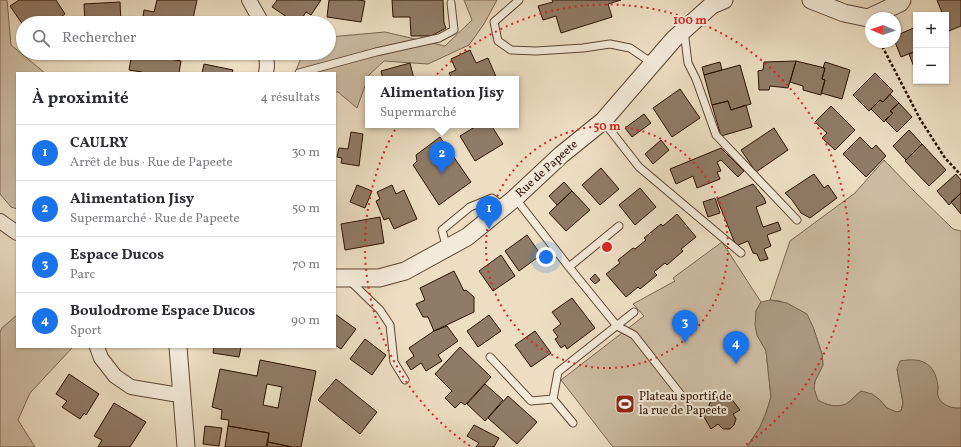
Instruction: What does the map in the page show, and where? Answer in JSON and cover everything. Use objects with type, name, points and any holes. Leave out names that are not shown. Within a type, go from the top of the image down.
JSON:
[{"type":"street","points":[[249,0],[258,16]]},
{"type":"street","name":"Rue de Papeete","points":[[341,278],[379,278],[405,271],[467,236],[510,203],[562,155],[603,121],[652,63],[684,29],[712,4],[724,0]]},
{"type":"street","points":[[811,0],[844,13],[868,18],[900,3],[902,0]]},
{"type":"street","points":[[266,72],[267,60]]},
{"type":"street","points":[[0,221],[16,232]]},
{"type":"street","points":[[96,348],[101,358],[115,376],[131,387],[173,394],[182,394]]},
{"type":"street","points":[[178,348],[186,447]]},
{"type":"lane","points":[[519,0],[494,22],[498,41],[511,50],[561,50],[610,44],[630,48],[652,63]]},
{"type":"lane","points":[[303,72],[376,52],[439,38],[454,30],[451,3]]},
{"type":"lane","points":[[684,29],[688,63],[696,79],[716,135],[797,220]]},
{"type":"lane","points":[[603,121],[639,167],[741,253]]},
{"type":"lane","points":[[510,203],[568,267],[617,326],[634,335],[681,395]]},
{"type":"lane","points":[[568,267],[619,226]]},
{"type":"lane","points":[[341,278],[380,310],[390,324],[394,362],[405,380]]},
{"type":"lane","points":[[553,399],[558,372],[634,312]]},
{"type":"lane","points":[[490,357],[531,401],[553,399]]},
{"type":"lane","points":[[553,399],[573,423]]},
{"type":"path","points":[[883,48],[920,119],[945,158],[961,175]]},
{"type":"shaded area","points":[[0,0],[7,0],[11,45],[16,49],[16,60],[29,60],[44,72],[16,72],[16,209],[11,207],[0,194]]},
{"type":"shaded area","points":[[464,0],[497,0],[484,24],[469,45],[428,64],[384,61],[369,76],[365,76],[365,86],[357,108],[338,92],[336,92],[336,72],[295,72],[300,60],[336,60],[336,36],[385,32],[445,46],[472,20]]},
{"type":"shaded area","points":[[884,160],[953,229],[961,231],[961,408],[954,408],[942,403],[938,397],[938,386],[897,369],[903,403],[901,411],[896,412],[887,408],[879,399],[861,391],[848,403],[839,406],[817,400],[814,389],[815,381],[823,365],[822,354],[813,327],[806,314],[780,301],[770,300],[790,241],[855,193]]},
{"type":"shaded area","points":[[722,242],[761,302],[756,311],[757,335],[766,351],[771,397],[760,427],[747,447],[613,447],[561,380],[644,316],[633,304],[675,281],[673,278]]},
{"type":"shaded area","points":[[770,300],[787,303],[807,314],[822,354],[823,365],[815,381],[814,389],[818,400],[831,405],[839,406],[848,403],[861,391],[872,394],[887,408],[896,412],[901,411],[903,403],[897,369],[900,361],[921,361],[926,363],[934,372],[938,386],[939,399],[944,404],[951,407],[961,408],[961,447],[747,447],[760,427],[771,397],[766,351],[757,335],[755,325],[756,311],[761,302]]},
{"type":"shaded area","points":[[16,316],[16,348],[72,348],[30,393],[18,420],[35,447],[0,447],[0,332],[2,328]]},
{"type":"building","points":[[19,0],[56,0],[65,14],[62,16],[17,16],[10,6]]},
{"type":"building","points":[[157,0],[197,0],[194,16],[143,16],[144,10],[154,12]]},
{"type":"building","points":[[277,0],[321,0],[311,15],[306,12],[303,16],[286,16],[272,7]]},
{"type":"building","points":[[329,0],[365,1],[361,22],[336,18],[336,16],[327,16]]},
{"type":"building","points":[[392,0],[443,0],[444,23],[446,28],[431,36],[411,36],[410,17],[393,17]]},
{"type":"building","points":[[552,0],[621,0],[608,4],[612,17],[561,33],[556,16],[543,20],[538,6],[553,2]]},
{"type":"building","points":[[937,0],[961,0],[961,26],[949,31],[949,12],[942,12]]},
{"type":"building","points":[[120,2],[121,16],[85,16],[84,4]]},
{"type":"building","points":[[913,28],[913,52],[901,57],[897,48],[901,48],[901,33]]},
{"type":"building","points":[[470,50],[476,63],[488,58],[496,76],[450,76],[449,73],[456,70],[451,59]]},
{"type":"building","points":[[913,52],[913,64],[909,54]]},
{"type":"building","points":[[131,60],[181,61],[179,72],[142,72],[129,70]]},
{"type":"building","points":[[796,61],[788,88],[770,86],[769,90],[759,90],[758,71],[763,70],[764,62]]},
{"type":"building","points":[[796,61],[825,68],[822,79],[825,80],[821,95],[803,90],[803,86],[790,82]]},
{"type":"building","points":[[720,62],[722,70],[704,75],[702,67]]},
{"type":"building","points":[[825,62],[850,70],[842,99],[821,93],[825,80],[822,79]]},
{"type":"building","points":[[410,63],[413,76],[382,76],[381,71]]},
{"type":"building","points":[[204,64],[233,70],[232,72],[202,72]]},
{"type":"building","points":[[740,65],[751,104],[731,110],[728,101],[712,105],[704,75]]},
{"type":"building","points":[[875,73],[893,91],[883,102],[880,100],[869,111],[853,95]]},
{"type":"building","points":[[680,89],[700,118],[672,137],[653,108]]},
{"type":"building","points":[[890,94],[899,103],[890,111],[893,113],[884,122],[871,109],[880,100],[883,102]]},
{"type":"building","points":[[728,101],[731,110],[746,105],[752,127],[721,136],[712,105]]},
{"type":"building","points":[[899,103],[912,117],[897,132],[885,120],[893,113],[890,111]]},
{"type":"building","points":[[831,106],[855,130],[835,150],[822,138],[827,133],[815,122]]},
{"type":"building","points":[[644,114],[651,123],[632,137],[625,128]]},
{"type":"building","points":[[473,128],[493,128],[503,144],[475,161],[460,136]]},
{"type":"building","points":[[774,128],[788,150],[756,172],[741,150]]},
{"type":"building","points":[[909,130],[922,144],[906,160],[893,146]]},
{"type":"building","points":[[351,132],[363,134],[359,166],[341,163],[342,158],[337,157],[339,148],[348,149]]},
{"type":"building","points":[[440,137],[471,182],[439,205],[413,165],[417,161],[416,155]]},
{"type":"building","points":[[860,137],[872,149],[876,145],[886,156],[866,177],[843,154]]},
{"type":"building","points":[[661,140],[669,150],[653,164],[645,154]]},
{"type":"building","points":[[922,144],[946,170],[929,186],[905,161]]},
{"type":"building","points":[[721,148],[744,171],[738,177],[721,160],[717,162],[721,171],[717,172],[720,179],[697,188],[693,176],[676,184],[670,169]]},
{"type":"building","points":[[601,168],[619,189],[600,205],[582,185]]},
{"type":"building","points":[[814,174],[824,188],[828,185],[837,198],[810,218],[801,213],[785,193]]},
{"type":"building","points":[[956,174],[961,180],[961,193],[949,205],[937,191]]},
{"type":"building","points":[[564,182],[572,191],[557,205],[549,196]]},
{"type":"building","points":[[753,184],[766,203],[756,207],[763,227],[778,222],[781,230],[767,235],[771,246],[764,249],[768,259],[760,261],[757,254],[753,253],[748,241],[736,246],[717,199]]},
{"type":"building","points":[[357,185],[372,191],[365,208],[350,202]]},
{"type":"building","points":[[392,185],[396,194],[404,190],[417,219],[394,229],[389,218],[384,220],[376,201],[380,199],[377,192]]},
{"type":"building","points":[[640,188],[656,207],[635,225],[619,205]]},
{"type":"building","points":[[572,191],[590,210],[566,231],[549,213]]},
{"type":"building","points":[[961,193],[961,214],[951,202]]},
{"type":"building","points":[[715,198],[720,213],[708,217],[703,202]]},
{"type":"building","points":[[677,214],[696,237],[681,249],[683,251],[667,265],[665,263],[654,272],[657,275],[640,289],[638,287],[626,297],[606,274],[620,263],[618,260],[646,240],[644,238],[661,224],[663,226]]},
{"type":"building","points":[[380,217],[384,243],[345,250],[341,224]]},
{"type":"building","points":[[527,235],[541,255],[519,271],[505,251]]},
{"type":"building","points":[[501,255],[515,276],[493,291],[479,271]]},
{"type":"building","points":[[454,271],[464,291],[466,290],[474,297],[474,312],[434,331],[428,317],[423,317],[416,304],[425,300],[420,288]]},
{"type":"building","points":[[595,274],[600,280],[595,284],[590,279]]},
{"type":"building","points":[[572,298],[595,328],[567,349],[565,345],[561,348],[555,339],[558,337],[553,330],[561,324],[552,312]]},
{"type":"building","points":[[336,315],[356,329],[341,349],[336,346]]},
{"type":"building","points":[[489,315],[501,331],[478,347],[467,331]]},
{"type":"building","points":[[447,326],[458,341],[438,355],[442,361],[426,371],[421,363],[411,370],[406,362],[414,356],[409,348],[434,331]]},
{"type":"building","points":[[535,331],[551,353],[531,367],[515,345]]},
{"type":"building","points":[[365,339],[386,355],[372,375],[350,359]]},
{"type":"building","points":[[460,347],[491,377],[465,405],[461,402],[455,408],[445,398],[452,391],[435,374]]},
{"type":"building","points":[[214,348],[241,348],[239,357],[213,353]]},
{"type":"building","points":[[260,360],[316,371],[301,447],[292,447],[268,442],[269,433],[228,426],[229,420],[221,419],[222,410],[212,407],[220,369],[257,376]],"holes":[[[267,384],[282,387],[278,408],[263,405]]]},
{"type":"building","points":[[69,374],[99,394],[86,415],[84,413],[80,419],[62,407],[67,401],[56,394]]},
{"type":"building","points":[[336,379],[377,412],[360,434],[318,400]]},
{"type":"building","points":[[485,384],[503,400],[485,421],[467,404]]},
{"type":"building","points":[[508,396],[537,422],[517,444],[488,418]]},
{"type":"building","points":[[724,397],[727,399],[730,397],[740,410],[733,414],[736,419],[734,425],[730,429],[723,429],[718,424],[711,429],[703,415],[710,411],[709,405],[712,399]]},
{"type":"building","points":[[114,403],[146,422],[130,447],[98,447],[102,440],[94,436]]},
{"type":"building","points":[[474,425],[499,438],[494,447],[476,447],[479,443],[467,436]]},
{"type":"building","points":[[205,426],[222,428],[219,446],[203,444]]},
{"type":"building","points":[[228,426],[269,433],[266,447],[225,447]]},
{"type":"building","points":[[268,442],[292,447],[267,447]]},
{"type":"place","name":"Alimentation Jisy","points":[[442,174]]},
{"type":"place","name":"CAULRY","points":[[489,229]]},
{"type":"place","name":"Espace Ducos","points":[[685,343]]},
{"type":"place","name":"Boulodrome Espace Ducos","points":[[736,364]]},
{"type":"place","name":"Plateau sportif de la rue de Papeete","points":[[625,404]]}]
